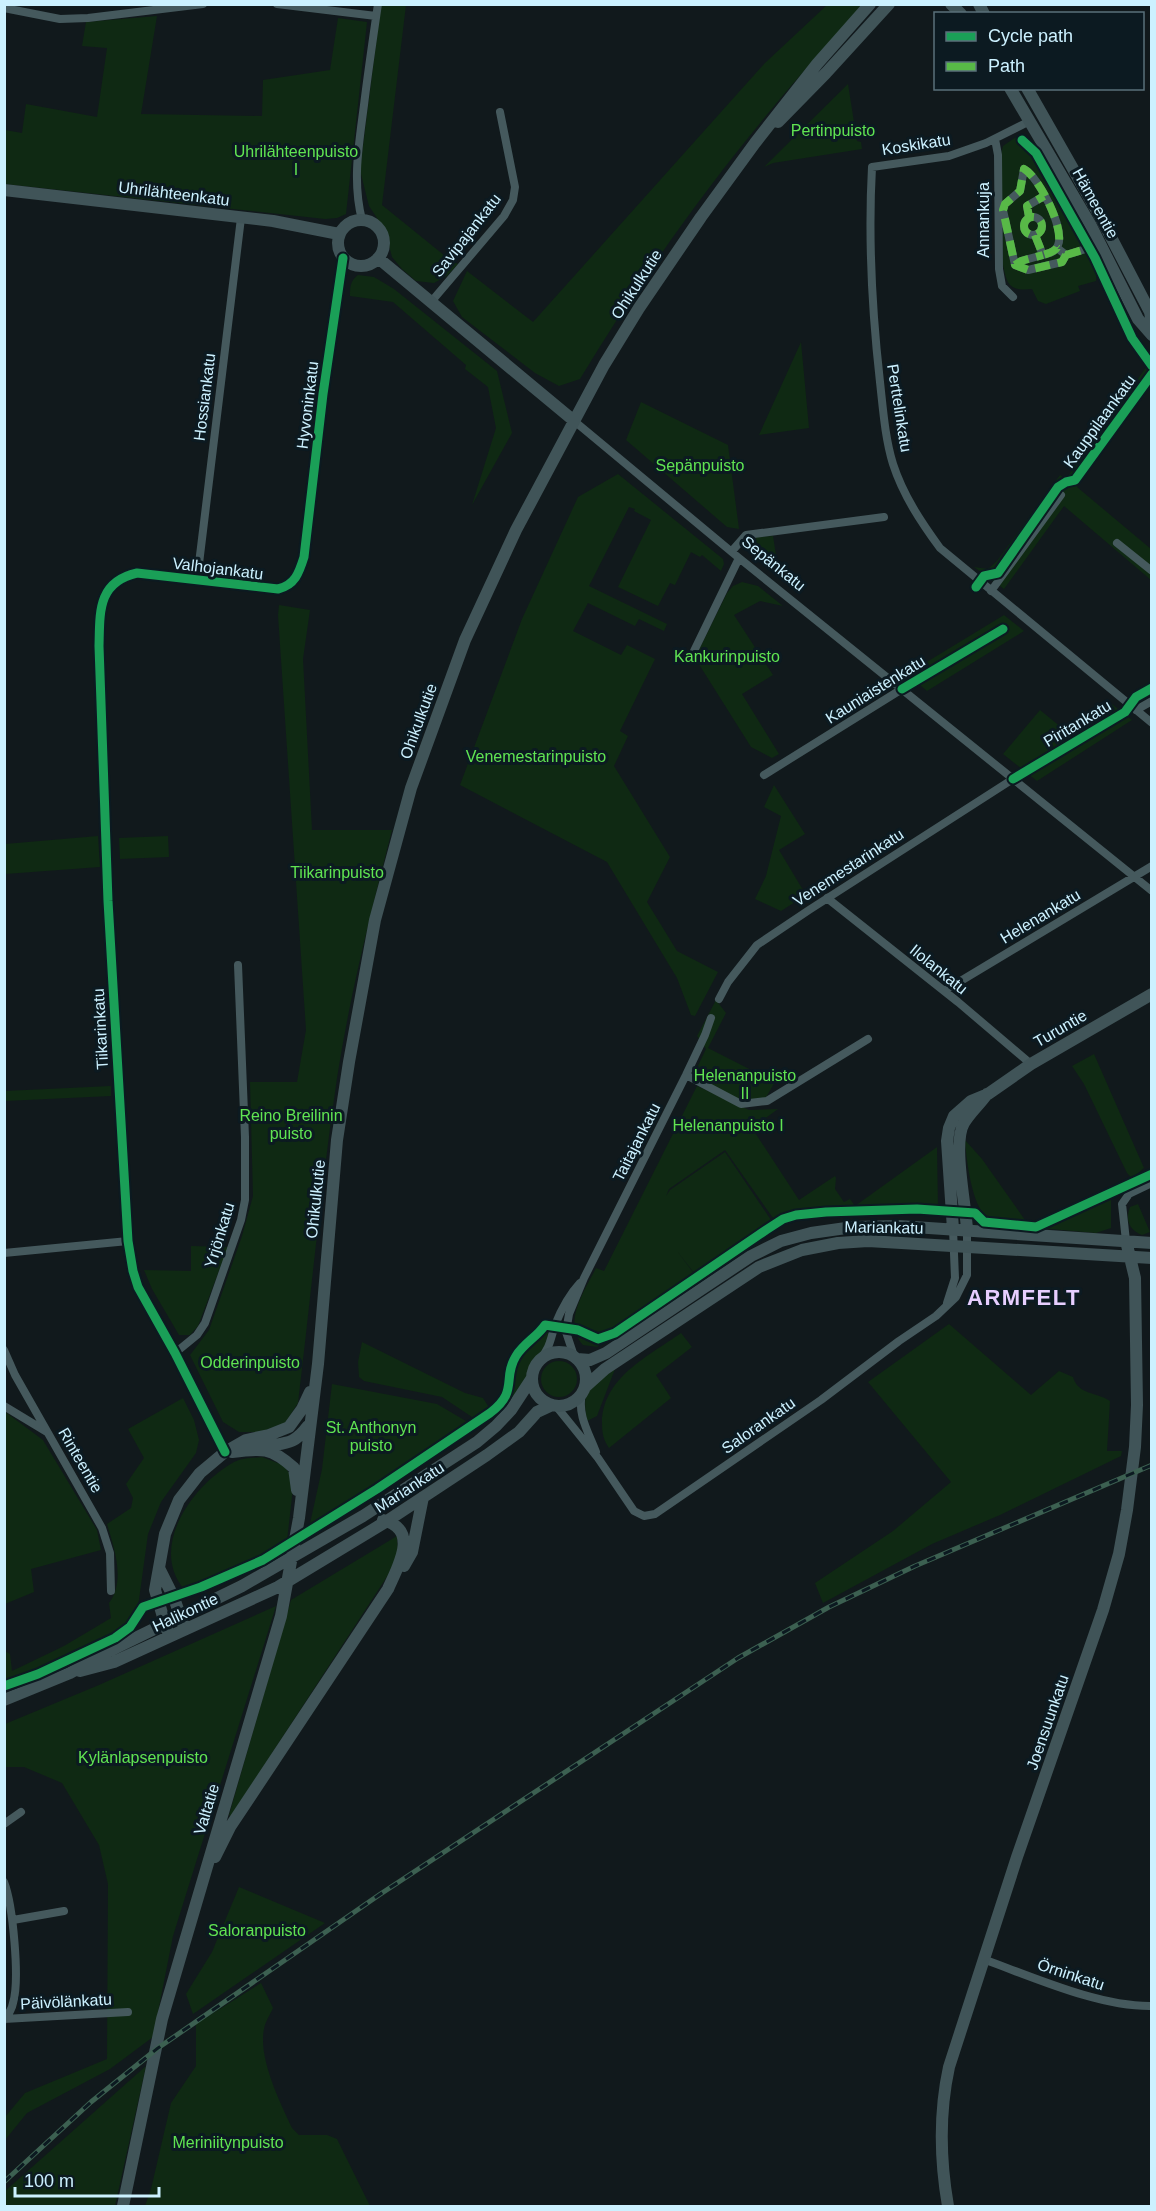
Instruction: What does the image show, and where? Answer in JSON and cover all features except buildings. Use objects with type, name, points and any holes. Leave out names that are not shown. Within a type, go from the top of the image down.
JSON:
[{"type":"main road","name":"Ohikulkutie","points":[[315,1383],[338,1140],[363,979],[375,920],[411,788],[465,640],[516,530],[573,420],[639,308],[701,216],[755,143],[804,80],[870,4]]},
{"type":"main road","name":"Ohikulkutie","points":[[755,143],[798,102],[889,4]]},
{"type":"main road","name":"Hämeentie","points":[[1011,90],[1090,224],[1138,319],[1152,335]]},
{"type":"main road","name":"Hämeentie","points":[[1028,90],[1118,248],[1150,312],[1152,322]]},
{"type":"main road","name":"Uhrilähteenkatu","points":[[4,190],[273,221],[339,234]]},
{"type":"main road","points":[[362,220],[369,221],[380,230],[384,244],[378,258],[365,265],[357,265],[344,258],[338,247],[339,234],[348,223],[362,220]]},
{"type":"main road","name":"Sepänkatu","points":[[378,258],[573,420]]},
{"type":"main road","name":"Turuntie","points":[[953,1229],[947,1141],[954,1116],[971,1101],[988,1094],[1031,1064],[1152,994]]},
{"type":"main road","name":"Turuntie","points":[[967,1230],[959,1152],[960,1132],[964,1123],[988,1094]]},
{"type":"main road","name":"Mariankatu","points":[[575,1358],[590,1360],[606,1353],[751,1256],[781,1241],[811,1233],[853,1227],[899,1226],[1152,1243]]},
{"type":"main road","name":"Mariankatu","points":[[584,1391],[605,1369],[759,1267],[774,1259],[802,1250],[855,1241],[899,1242],[1152,1258]]},
{"type":"main road","name":"Joensuunkatu","points":[[948,2206],[941,2152],[945,2085],[957,2040],[1084,1665],[1119,1554],[1135,1447],[1137,1362],[1135,1278],[1126,1241]]},
{"type":"main road","points":[[556,1353],[575,1358],[586,1372],[584,1391],[571,1404],[554,1406],[537,1395],[532,1378],[539,1361],[547,1355],[556,1353]]},
{"type":"main road","name":"Mariankatu","points":[[144,1633],[242,1586],[363,1516],[483,1437],[510,1410],[532,1378]]},
{"type":"main road","points":[[170,1637],[155,1590],[165,1534],[179,1500],[200,1473],[225,1452],[246,1440],[269,1435],[289,1427],[302,1409],[315,1383]]},
{"type":"main road","name":"Valtatie","points":[[123,2206],[162,2019],[281,1616],[299,1513],[315,1383]]},
{"type":"main road","name":"Mariankatu","points":[[278,1587],[387,1521],[511,1438],[542,1408],[554,1406]]},
{"type":"main road","points":[[225,1452],[284,1444],[298,1439],[310,1424]]},
{"type":"main road","points":[[257,1448],[278,1454],[294,1468],[299,1513]]},
{"type":"main road","points":[[199,1891],[230,1827],[388,1589],[398,1578],[412,1552],[423,1497]]},
{"type":"main road","points":[[363,1516],[387,1521],[400,1529],[403,1540],[400,1562],[388,1589]]},
{"type":"main road","points":[[159,1567],[185,1630]]},
{"type":"main road","name":"Halikontie","points":[[70,1673],[114,1662],[278,1587]]},
{"type":"main road","points":[[174,1599],[186,1604],[201,1606]]},
{"type":"main road","points":[[144,1633],[159,1608]]},
{"type":"main road","name":"Halikontie","points":[[4,1700],[70,1673],[144,1633]]},
{"type":"street","points":[[4,8],[60,19],[203,4]]},
{"type":"street","points":[[277,4],[376,16]]},
{"type":"street","points":[[362,220],[356,178],[378,4]]},
{"type":"street","name":"Savipajankatu","points":[[431,302],[510,209],[515,183],[500,112]]},
{"type":"street","name":"Koskikatu","points":[[872,167],[949,156],[995,139],[1030,121]]},
{"type":"street","name":"Annankuja","points":[[995,139],[998,155],[999,269],[1002,286],[1013,297]]},
{"type":"street","name":"Perttelinkatu","points":[[872,167],[870,204],[872,302],[885,428],[893,464],[915,513],[940,548],[1152,723]]},
{"type":"street","points":[[1024,169],[1030,172],[1044,196],[1060,233],[1055,251],[1021,261],[1016,265],[1003,210],[1005,204],[1020,190],[1024,169]]},
{"type":"street","points":[[1029,218],[1027,206],[1044,196]]},
{"type":"street","points":[[1041,222],[1053,216]]},
{"type":"street","points":[[1035,235],[1029,234],[1023,227],[1024,222],[1035,217],[1041,222]]},
{"type":"street","name":"Hossiankatu","points":[[197,580],[241,218]]},
{"type":"street","points":[[1035,235],[1041,229],[1041,222]]},
{"type":"street","points":[[1035,235],[1043,255]]},
{"type":"street","points":[[1056,248],[1066,255]]},
{"type":"street","points":[[1016,265],[1028,270],[1040,269],[1062,262],[1066,255],[1089,248]]},
{"type":"street","name":"Hyvoninkatu","points":[[304,557],[323,394],[344,258]]},
{"type":"street","name":"Sepänkatu","points":[[573,420],[1152,891]]},
{"type":"street","points":[[991,591],[1061,495]]},
{"type":"street","points":[[694,651],[746,534],[884,517]]},
{"type":"street","points":[[1117,543],[1152,571]]},
{"type":"street","name":"Valhojankatu","points":[[114,585],[125,576],[137,573],[278,590],[293,583],[304,557]]},
{"type":"street","name":"Tiikarinkatu","points":[[114,585],[104,596],[100,611],[99,646],[108,902],[128,1241],[138,1287],[175,1353],[225,1452]]},
{"type":"street","name":"Kauniaistenkatu","points":[[764,775],[903,688]]},
{"type":"street","name":"Piritankatu","points":[[1136,710],[1152,701]]},
{"type":"street","name":"Venemestarinkatu","points":[[719,999],[728,982],[757,945],[1013,779]]},
{"type":"street","name":"Helenankatu","points":[[944,991],[1152,866]]},
{"type":"street","name":"Ilolankatu","points":[[827,898],[1031,1064]]},
{"type":"street","name":"Yrjönkatu","points":[[175,1353],[197,1335],[205,1323],[238,1230],[245,1200],[245,1137],[238,965]]},
{"type":"street","name":"Taitajankatu","points":[[575,1358],[566,1328],[569,1314],[584,1278],[686,1075],[711,1018]]},
{"type":"street","points":[[686,1075],[741,1104],[767,1101],[868,1039]]},
{"type":"street","points":[[1126,1241],[1122,1204],[1129,1194],[1152,1184]]},
{"type":"street","points":[[946,1307],[955,1278],[953,1229]]},
{"type":"street","name":"Salorankatu","points":[[554,1406],[598,1458],[634,1511],[644,1516],[655,1515],[820,1400],[946,1307],[956,1297],[967,1275],[967,1230]]},
{"type":"street","points":[[4,1253],[128,1241]]},
{"type":"street","name":"Taitajankatu","points":[[539,1361],[551,1344],[555,1326],[564,1306],[584,1278]]},
{"type":"street","name":"Rinteentie","points":[[4,1350],[15,1375],[102,1528],[110,1553],[111,1591]]},
{"type":"street","name":"Salorankatu","points":[[584,1391],[579,1406],[598,1458]]},
{"type":"street","points":[[4,1406],[47,1432]]},
{"type":"street","points":[[4,1824],[21,1812]]},
{"type":"street","points":[[4,1882],[13,1920],[15,1989],[13,2005],[5,2019]]},
{"type":"street","points":[[13,1920],[64,1911]]},
{"type":"street","name":"Örninkatu","points":[[984,1959],[1101,2000],[1134,2007],[1152,2006]]},
{"type":"street","name":"Päivölänkatu","points":[[5,2019],[128,2012]]},
{"type":"green space","points":[[381,5],[406,5],[382,205],[458,264],[447,276],[434,283],[416,281],[392,257],[385,230],[369,206],[360,170]]},
{"type":"green space","points":[[827,5],[864,5],[793,84],[719,175],[646,275],[580,379],[559,386],[535,373],[462,317],[453,301],[467,271],[533,322],[765,63]]},
{"type":"green space","name":"Uhrilähteenpuisto I","points":[[157,16],[141,114],[262,116],[263,80],[330,70],[338,18],[367,22],[346,214],[337,218],[325,219],[5,184],[5,130],[22,133],[26,104],[97,117],[107,48],[82,46],[86,22]]},
{"type":"green space","name":"Pertinpuisto","points":[[848,84],[857,141],[861,142],[862,149],[773,163],[764,167]]},
{"type":"green space","points":[[1016,137],[1030,150],[1096,267],[1096,281],[1078,286],[1080,291],[1046,304],[1038,301],[1032,289],[1019,289],[1011,286],[1006,278],[1003,265],[1001,154],[1003,146]]},
{"type":"green space","points":[[358,275],[374,277],[394,289],[497,371],[512,433],[472,505],[496,428],[488,387],[465,369],[466,365],[393,302],[350,296],[351,284]]},
{"type":"green space","points":[[801,342],[809,428],[759,435]]},
{"type":"green space","points":[[1147,366],[1151,370],[1151,384],[1077,487],[1151,549],[1151,580],[1064,506],[1004,589],[974,567],[988,569],[997,561],[1060,475],[1066,479]]},
{"type":"green space","name":"Sepänpuisto","points":[[641,402],[728,445],[739,529],[727,527],[626,440]]},
{"type":"green space","name":"Venemestarinpuisto","points":[[618,474],[723,559],[724,564],[721,571],[702,555],[700,557],[691,552],[675,585],[670,583],[658,606],[618,587],[651,520],[629,507],[589,586],[667,624],[664,631],[639,619],[635,626],[588,603],[573,631],[621,655],[627,645],[655,659],[620,731],[628,736],[614,766],[670,857],[647,902],[677,951],[718,972],[695,1016],[691,1015],[677,978],[607,862],[460,785],[522,619],[578,497]]},
{"type":"green space","points":[[773,536],[779,574],[750,550],[744,538]]},
{"type":"green space","name":"Kankurinpuisto","points":[[742,582],[758,586],[783,606],[760,601],[734,615],[773,675],[742,694],[779,754],[772,758],[751,747],[695,658],[727,593],[733,586]]},
{"type":"green space","points":[[279,605],[310,610],[303,659],[312,830],[392,830],[342,1047],[321,1200],[298,1403],[285,1423],[260,1432],[239,1432],[223,1422],[190,1355],[209,1330],[242,1236],[253,1196],[250,1082],[297,1082],[306,1030]]},
{"type":"green space","points":[[1004,615],[1024,631],[927,691],[907,674]]},
{"type":"green space","points":[[1112,704],[1132,720],[1037,781],[1003,754],[1040,710],[1067,732]]},
{"type":"green space","points":[[774,785],[805,834],[779,850],[806,895],[781,911],[755,899],[766,876],[781,816],[764,807]]},
{"type":"green space","points":[[98,836],[100,867],[5,874],[5,844]]},
{"type":"green space","points":[[168,836],[169,857],[120,859],[119,838]]},
{"type":"green space","name":"Helenanpuisto II","points":[[716,1000],[726,1013],[708,1048],[775,1082],[765,1099],[742,1101],[693,1076],[706,1049],[697,1036]]},
{"type":"green space","points":[[1094,1054],[1144,1168],[1132,1178],[1127,1173],[1084,1084],[1072,1066]]},
{"type":"green space","points":[[111,1086],[111,1096],[5,1101],[5,1091]]},
{"type":"green space","name":"Helenanpuisto I","points":[[697,1086],[749,1110],[778,1109],[752,1128],[799,1200],[835,1176],[835,1189],[844,1202],[850,1199],[855,1206],[937,1147],[938,1207],[814,1210],[788,1212],[773,1218],[725,1150],[669,1189],[666,1196],[670,1190],[725,1152],[771,1220],[695,1274],[677,1251],[695,1275],[597,1347],[583,1345],[577,1336],[575,1327],[575,1317],[582,1296],[596,1268],[604,1271]]},
{"type":"green space","points":[[965,1140],[982,1159],[1025,1220],[996,1219],[987,1216],[982,1211],[977,1203],[971,1181]]},
{"type":"green space","points":[[1111,1195],[1111,1228],[1096,1233],[1039,1228]]},
{"type":"green space","points":[[1138,1204],[1150,1232],[1142,1235],[1131,1227],[1128,1220],[1130,1207]]},
{"type":"green space","points":[[191,1246],[228,1247],[198,1326],[190,1335],[179,1335],[152,1289],[144,1270],[191,1271]]},
{"type":"green space","points":[[949,1324],[1031,1395],[1059,1371],[1073,1377],[1075,1383],[1083,1390],[1110,1401],[1107,1451],[1122,1451],[1121,1456],[1000,1515],[932,1544],[823,1603],[815,1583],[893,1531],[951,1482],[868,1382]]},
{"type":"green space","points":[[549,1328],[546,1348],[534,1363],[525,1383],[509,1403],[507,1401],[518,1357]]},
{"type":"green space","points":[[681,1333],[692,1347],[656,1375],[671,1398],[609,1448],[603,1436],[602,1422],[604,1406],[610,1392],[619,1380],[642,1359]]},
{"type":"green space","points":[[362,1342],[465,1393],[483,1398],[493,1414],[481,1423],[442,1397],[364,1381],[359,1377],[358,1362]]},
{"type":"green space","points":[[559,1361],[571,1367],[577,1379],[571,1391],[559,1397],[547,1391],[541,1379],[547,1367]]},
{"type":"green space","points":[[615,1369],[597,1416],[587,1421],[585,1402],[589,1389]]},
{"type":"green space","name":"St. Anthonyn puisto","points":[[332,1384],[437,1404],[471,1424],[309,1528],[322,1469]]},
{"type":"green space","points":[[183,1398],[194,1420],[199,1440],[196,1453],[161,1502],[148,1534],[137,1614],[115,1634],[30,1674],[5,1683],[5,1651],[10,1654],[12,1671],[64,1646],[111,1618],[109,1603],[117,1585],[118,1575],[107,1524],[131,1508],[133,1498],[126,1484],[144,1458],[128,1429]]},
{"type":"green space","points":[[4,1411],[43,1440],[97,1530],[101,1550],[31,1569],[34,1592],[5,1604]]},
{"type":"green space","points":[[262,1457],[283,1465],[294,1479],[287,1541],[222,1576],[183,1588],[174,1571],[171,1553],[174,1535],[191,1500],[204,1485],[234,1462]]},
{"type":"green space","points":[[397,1536],[398,1553],[388,1575],[231,1816],[229,1815],[291,1600]]},
{"type":"green space","name":"Kylänlapsenpuisto","points":[[276,1606],[173,1936],[153,2037],[110,2069],[27,2113],[5,2140],[5,2117],[25,2093],[107,2059],[108,1884],[99,1845],[62,1783],[24,1767],[5,1767],[5,1724]]},
{"type":"green space","name":"Saloranpuisto","points":[[239,1887],[325,1923],[193,2014],[186,1994],[212,1952]]},
{"type":"green space","name":"Meriniitynpuisto","points":[[261,1983],[273,2008],[264,2029],[264,2053],[271,2080],[292,2128],[299,2135],[327,2135],[337,2139],[370,2206],[145,2206],[171,2103],[196,2066],[196,2024]]},
{"type":"green space","points":[[146,2066],[115,2206],[5,2206],[4,2192]]},
{"type":"railway","points":[[4,2182],[91,2102],[158,2048],[379,1895],[738,1658],[829,1607],[915,1566],[1152,1465]]},
{"type":"marked path","points":[[1035,235],[1043,255],[1056,249],[1059,237],[1054,216],[1037,182],[1024,169],[1020,191],[1005,204],[1003,210],[1015,265],[1028,270],[1062,262],[1066,255],[1057,248]]},
{"type":"marked path","points":[[1029,217],[1027,206],[1044,196]]},
{"type":"marked path","points":[[1033,217],[1039,220],[1042,226],[1039,232],[1033,235],[1027,232],[1024,226],[1027,220],[1033,217]]},
{"type":"marked path","points":[[1066,255],[1089,248]]},
{"type":"marked path","points":[[1015,265],[1043,255]]},
{"type":"cycle path","points":[[1022,140],[1036,153],[1095,258],[1132,338],[1152,366]]},
{"type":"cycle path","points":[[225,1452],[175,1353],[138,1287],[128,1241],[108,901],[99,646],[101,611],[103,600],[114,584],[124,577],[137,573],[278,589],[289,585],[296,578],[304,557],[323,394],[343,258]]},
{"type":"cycle path","name":"Kauppilaankatu","points":[[976,587],[984,576],[998,573],[1058,487],[1075,480],[1152,374]]},
{"type":"cycle path","points":[[902,689],[1003,629]]},
{"type":"cycle path","points":[[1013,779],[1125,712],[1136,697],[1152,688]]},
{"type":"cycle path","points":[[4,1686],[38,1674],[115,1638],[130,1627],[143,1607],[201,1587],[263,1560],[377,1489],[499,1405],[507,1391],[512,1364],[516,1356],[545,1325],[578,1330],[598,1339],[615,1333],[766,1230],[783,1219],[796,1215],[917,1209],[975,1213],[984,1222],[1036,1227],[1152,1174]]},
{"type":"district","name":"ARMFELT","points":[[1024,1297]]},
{"type":"park label","name":"Tiikarinpuisto","points":[[337,872]]},
{"type":"park label","name":"Reino Breilinin puisto","points":[[291,1124]]},
{"type":"park label","name":"Odderinpuisto","points":[[250,1362]]}]
